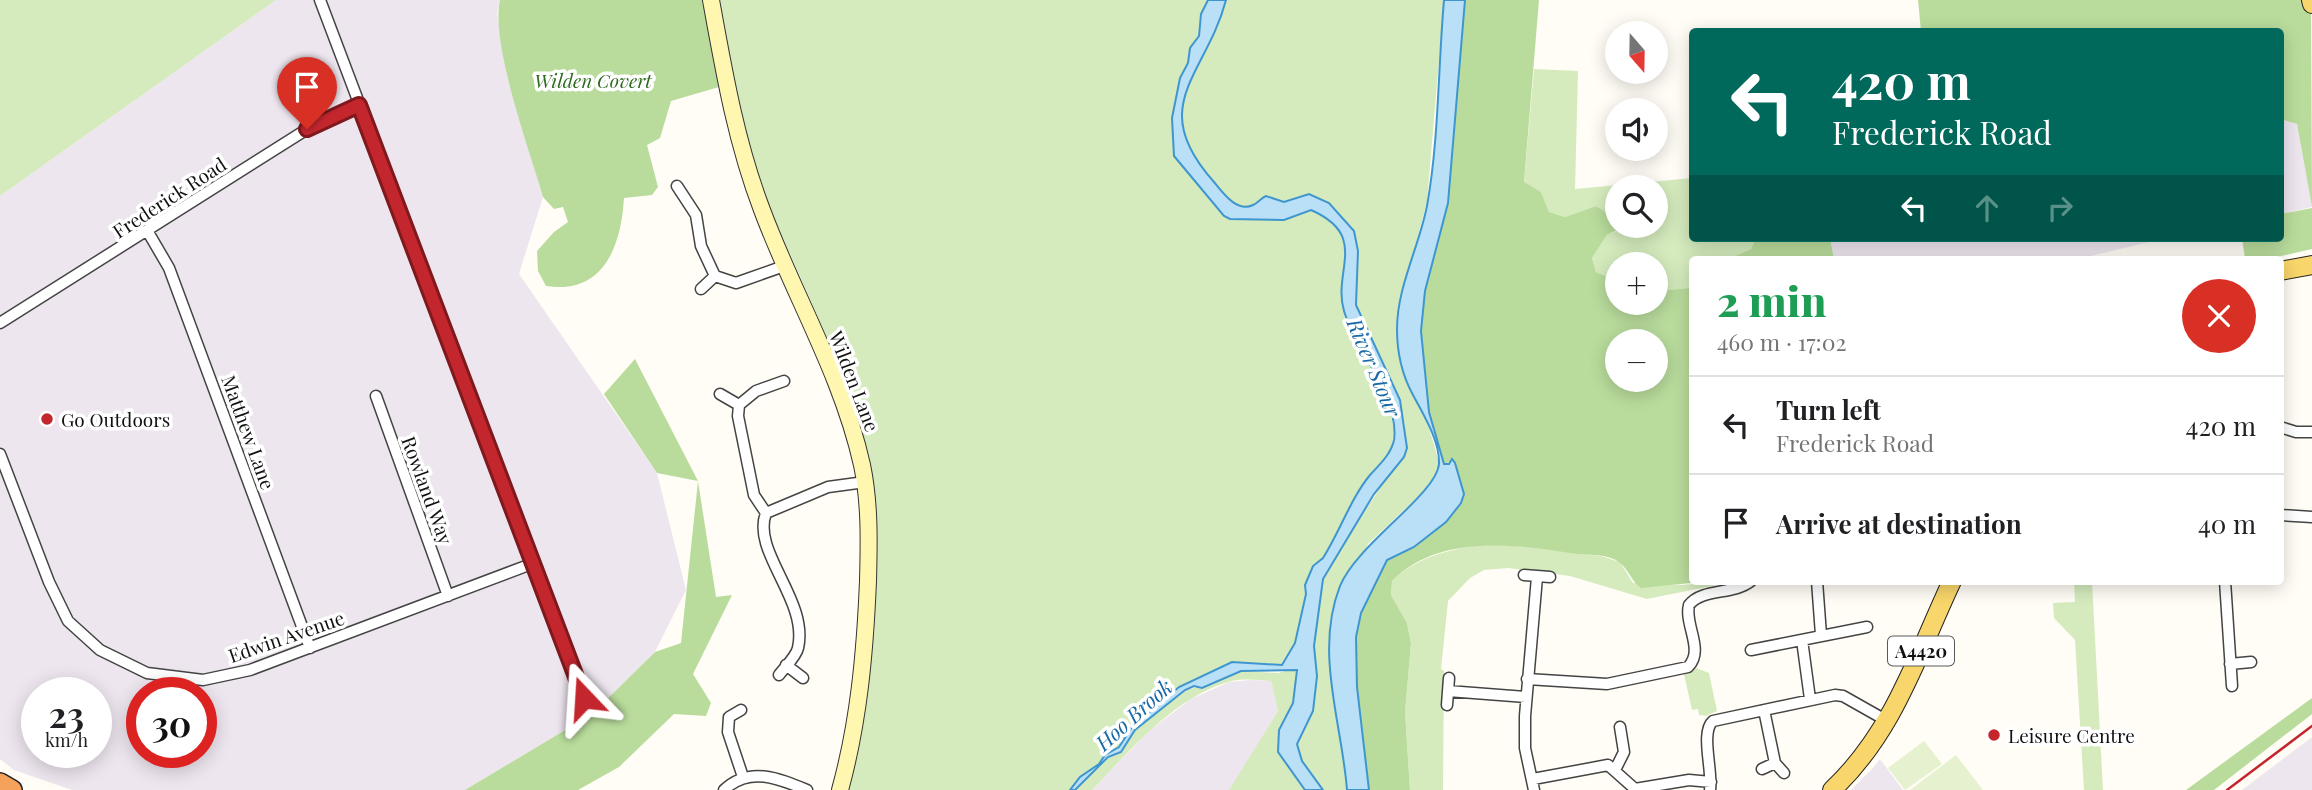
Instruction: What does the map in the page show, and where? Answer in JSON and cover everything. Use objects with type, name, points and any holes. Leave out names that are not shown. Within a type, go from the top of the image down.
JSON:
[{"type":"highway","points":[[0,783],[12,790]]},
{"type":"main road","points":[[2284,270],[2312,265]]},
{"type":"main road","name":"A4420","points":[[1832,790],[1861,760],[1889,722],[1950,585]]},
{"type":"street","points":[[320,0],[584,698]]},
{"type":"street","name":"Wilden Lane","points":[[711,0],[739,144],[784,266],[850,418],[865,482],[868,520],[865,647],[851,746],[840,790]]},
{"type":"street","name":"Frederick Road","points":[[0,323],[320,121],[359,105]]},
{"type":"street","points":[[677,186],[696,215],[701,246],[715,276],[736,283],[784,266]]},
{"type":"street","name":"Matthew Lane","points":[[148,232],[169,268],[310,648]]},
{"type":"street","points":[[701,289],[715,276]]},
{"type":"street","points":[[766,513],[754,495],[738,416],[739,405],[756,391],[784,382]]},
{"type":"street","points":[[720,394],[739,405]]},
{"type":"street","name":"Rowland Way","points":[[376,396],[448,596]]},
{"type":"street","points":[[2284,427],[2297,432],[2312,432]]},
{"type":"street","name":"Edwin Avenue","points":[[0,454],[65,615],[100,650],[147,673],[204,680],[250,670],[534,563]]},
{"type":"street","points":[[779,676],[798,650],[796,611],[766,546],[762,523],[766,513],[828,487],[865,482]]},
{"type":"street","points":[[2284,515],[2312,517]]},
{"type":"street","points":[[1524,575],[1550,577]]},
{"type":"street","points":[[1538,576],[1526,697],[1525,748],[1533,785],[1608,765],[1635,789],[1689,780],[1711,786],[1706,735],[1708,725],[1722,718],[1810,699],[1843,696],[1889,722]]},
{"type":"street","points":[[1527,679],[1607,684],[1688,667],[1695,650],[1688,616],[1691,602],[1741,589],[1746,585]]},
{"type":"street","points":[[1817,585],[1821,635]]},
{"type":"street","points":[[2225,585],[2232,686]]},
{"type":"street","points":[[1751,650],[1867,626]]},
{"type":"street","points":[[1802,640],[1810,699]]},
{"type":"street","points":[[2230,664],[2251,662]]},
{"type":"street","points":[[786,665],[803,678]]},
{"type":"street","points":[[1447,705],[1448,678]]},
{"type":"street","points":[[1448,691],[1526,697]]},
{"type":"street","points":[[741,710],[724,715],[743,777]]},
{"type":"street","points":[[1764,710],[1775,763],[1784,773]]},
{"type":"street","points":[[1615,770],[1624,752],[1620,727]]},
{"type":"street","points":[[1762,769],[1775,763]]},
{"type":"street","points":[[724,790],[743,777],[761,775],[807,790]]},
{"type":"shaded area","points":[[276,0],[500,0],[497,13],[507,75],[543,197],[519,274],[657,473],[686,590],[655,652],[592,714],[465,790],[72,790],[14,770],[0,759],[0,196]]},
{"type":"shaded area","points":[[2284,120],[2297,124],[2312,207],[2284,213]]},
{"type":"shaded area","points":[[1831,242],[2149,242],[2091,256],[1833,256]]},
{"type":"shaded area","points":[[1271,681],[1278,711],[1230,790],[1092,790],[1149,731],[1191,699],[1229,682]]},
{"type":"shaded area","points":[[2312,737],[2312,790],[2242,790]]},
{"type":"shaded area","points":[[1880,759],[1903,790],[1851,790],[1871,770]]},
{"type":"green space","points":[[0,0],[276,0],[0,196]]},
{"type":"green space","name":"Wilden Covert","points":[[500,0],[703,0],[719,87],[671,101],[660,138],[647,145],[658,187],[652,195],[624,198],[619,233],[613,249],[606,263],[595,275],[582,283],[566,287],[546,286],[538,271],[537,251],[554,232],[568,222],[563,207],[554,209],[543,197],[521,126],[501,43],[498,19]]},
{"type":"green space","points":[[718,0],[1444,0],[1427,202],[1400,302],[1397,330],[1403,372],[1412,395],[1425,414],[1439,462],[1436,474],[1424,491],[1368,544],[1334,610],[1330,658],[1347,790],[1323,790],[1302,761],[1297,744],[1316,687],[1314,646],[1318,601],[1330,563],[1407,448],[1404,420],[1356,305],[1358,252],[1346,256],[1343,307],[1388,402],[1394,430],[1391,451],[1363,485],[1323,558],[1313,566],[1305,585],[1306,593],[1295,643],[1282,665],[1232,662],[1179,687],[1135,725],[1119,747],[1105,754],[1099,764],[1080,777],[1070,790],[845,790],[874,510],[869,456],[843,374],[762,190],[736,96]]},
{"type":"green space","points":[[1465,0],[1539,0],[1524,182],[1541,192],[1549,212],[1565,217],[1596,206],[1605,212],[1605,238],[1592,258],[1596,272],[1605,276],[1605,315],[1668,315],[1668,290],[1689,288],[1689,583],[1641,588],[1623,566],[1611,558],[1505,546],[1456,549],[1433,555],[1412,565],[1392,581],[1391,595],[1407,623],[1411,643],[1405,712],[1410,790],[1369,790],[1357,687],[1356,636],[1361,613],[1387,560],[1414,547],[1434,531],[1450,462],[1444,464],[1429,412],[1421,332],[1425,291],[1448,203]]},
{"type":"green space","points":[[1918,0],[2311,0],[2312,207],[2297,124],[2284,120],[2284,28],[1921,28]]},
{"type":"green space","points":[[1534,69],[1578,71],[1575,189],[1605,186],[1605,212],[1596,206],[1565,217],[1549,212],[1541,192],[1524,183]]},
{"type":"green space","points":[[1689,178],[1689,242],[1754,242],[1751,249],[1735,256],[1689,256],[1689,288],[1668,290],[1668,252],[1605,252],[1605,276],[1596,272],[1592,258],[1605,238],[1668,238],[1668,180]]},
{"type":"green space","points":[[2312,208],[2312,249],[2281,256],[2245,256],[2243,242],[2284,242],[2284,213]]},
{"type":"green space","points":[[1754,242],[1831,242],[1833,256],[1735,256],[1751,249]]},
{"type":"green space","points":[[635,359],[698,481],[657,473],[604,394]]},
{"type":"green space","points":[[698,481],[716,597],[732,595],[693,674],[711,703],[706,716],[674,714],[619,767],[578,790],[465,790],[592,714],[655,652],[681,643]]},
{"type":"green space","points":[[1494,543],[1601,556],[1620,562],[1633,583],[1716,585],[1647,599],[1570,576],[1508,568],[1484,570],[1470,578],[1448,601],[1441,669],[1444,671],[1443,790],[1410,790],[1405,712],[1411,643],[1407,623],[1391,595],[1392,581],[1402,572],[1426,559],[1467,547]]},
{"type":"green space","points":[[2074,585],[2092,585],[2103,790],[2084,790],[2075,640],[2054,618],[2053,603],[2075,602]]},
{"type":"green space","points":[[1696,668],[1709,673],[1717,711],[1706,716],[1699,715],[1698,709],[1692,710],[1684,674]]},
{"type":"green space","points":[[1290,669],[1297,670],[1293,703],[1279,730],[1290,769],[1305,790],[1229,790],[1278,711],[1271,681],[1238,680],[1189,700],[1154,727],[1092,790],[1075,790],[1108,757],[1121,751],[1135,730],[1185,690],[1209,685],[1241,671],[1279,673]]},
{"type":"green space","points":[[2312,698],[2312,714],[2214,790],[2186,790]]},
{"type":"green space","points":[[1924,741],[1942,764],[1905,790],[1888,768]]},
{"type":"green space","points":[[1956,755],[1983,790],[1910,790]]},
{"type":"water","name":"River Stour","points":[[1208,0],[1226,0],[1187,91],[1182,111],[1184,132],[1194,155],[1222,191],[1236,204],[1247,207],[1266,196],[1284,202],[1309,194],[1329,203],[1354,231],[1358,251],[1356,305],[1400,400],[1407,448],[1404,457],[1374,494],[1323,579],[1314,646],[1317,676],[1313,711],[1297,744],[1302,761],[1323,790],[1305,790],[1278,752],[1279,730],[1293,703],[1297,670],[1241,671],[1202,688],[1194,686],[1185,690],[1135,730],[1121,752],[1108,757],[1075,790],[1070,790],[1080,777],[1099,764],[1105,755],[1119,747],[1132,727],[1179,687],[1232,662],[1282,665],[1295,643],[1306,594],[1305,585],[1313,566],[1323,558],[1357,494],[1388,454],[1394,440],[1394,425],[1384,392],[1344,311],[1342,282],[1345,255],[1339,231],[1329,220],[1311,210],[1284,220],[1230,219],[1224,216],[1174,156],[1172,118],[1180,78],[1188,63],[1190,48],[1199,36],[1201,14]]},
{"type":"water","points":[[1444,0],[1465,0],[1448,203],[1425,291],[1421,331],[1429,412],[1444,464],[1449,464],[1452,459],[1455,463],[1464,494],[1461,503],[1446,522],[1414,547],[1387,560],[1361,613],[1356,637],[1357,687],[1369,790],[1347,790],[1329,662],[1329,636],[1340,586],[1362,554],[1425,490],[1435,476],[1439,464],[1434,437],[1403,371],[1397,329],[1404,282],[1423,221],[1431,181]]},
{"type":"railway","points":[[2227,790],[2312,726]]},
{"type":"place","name":"Go Outdoors","points":[[47,419]]},
{"type":"place","name":"Leisure Centre","points":[[1994,735]]},
{"type":"route","points":[[307,129],[359,105],[584,698]]},
{"type":"water label","name":"Hoo Brook","points":[[1133,714]]}]
